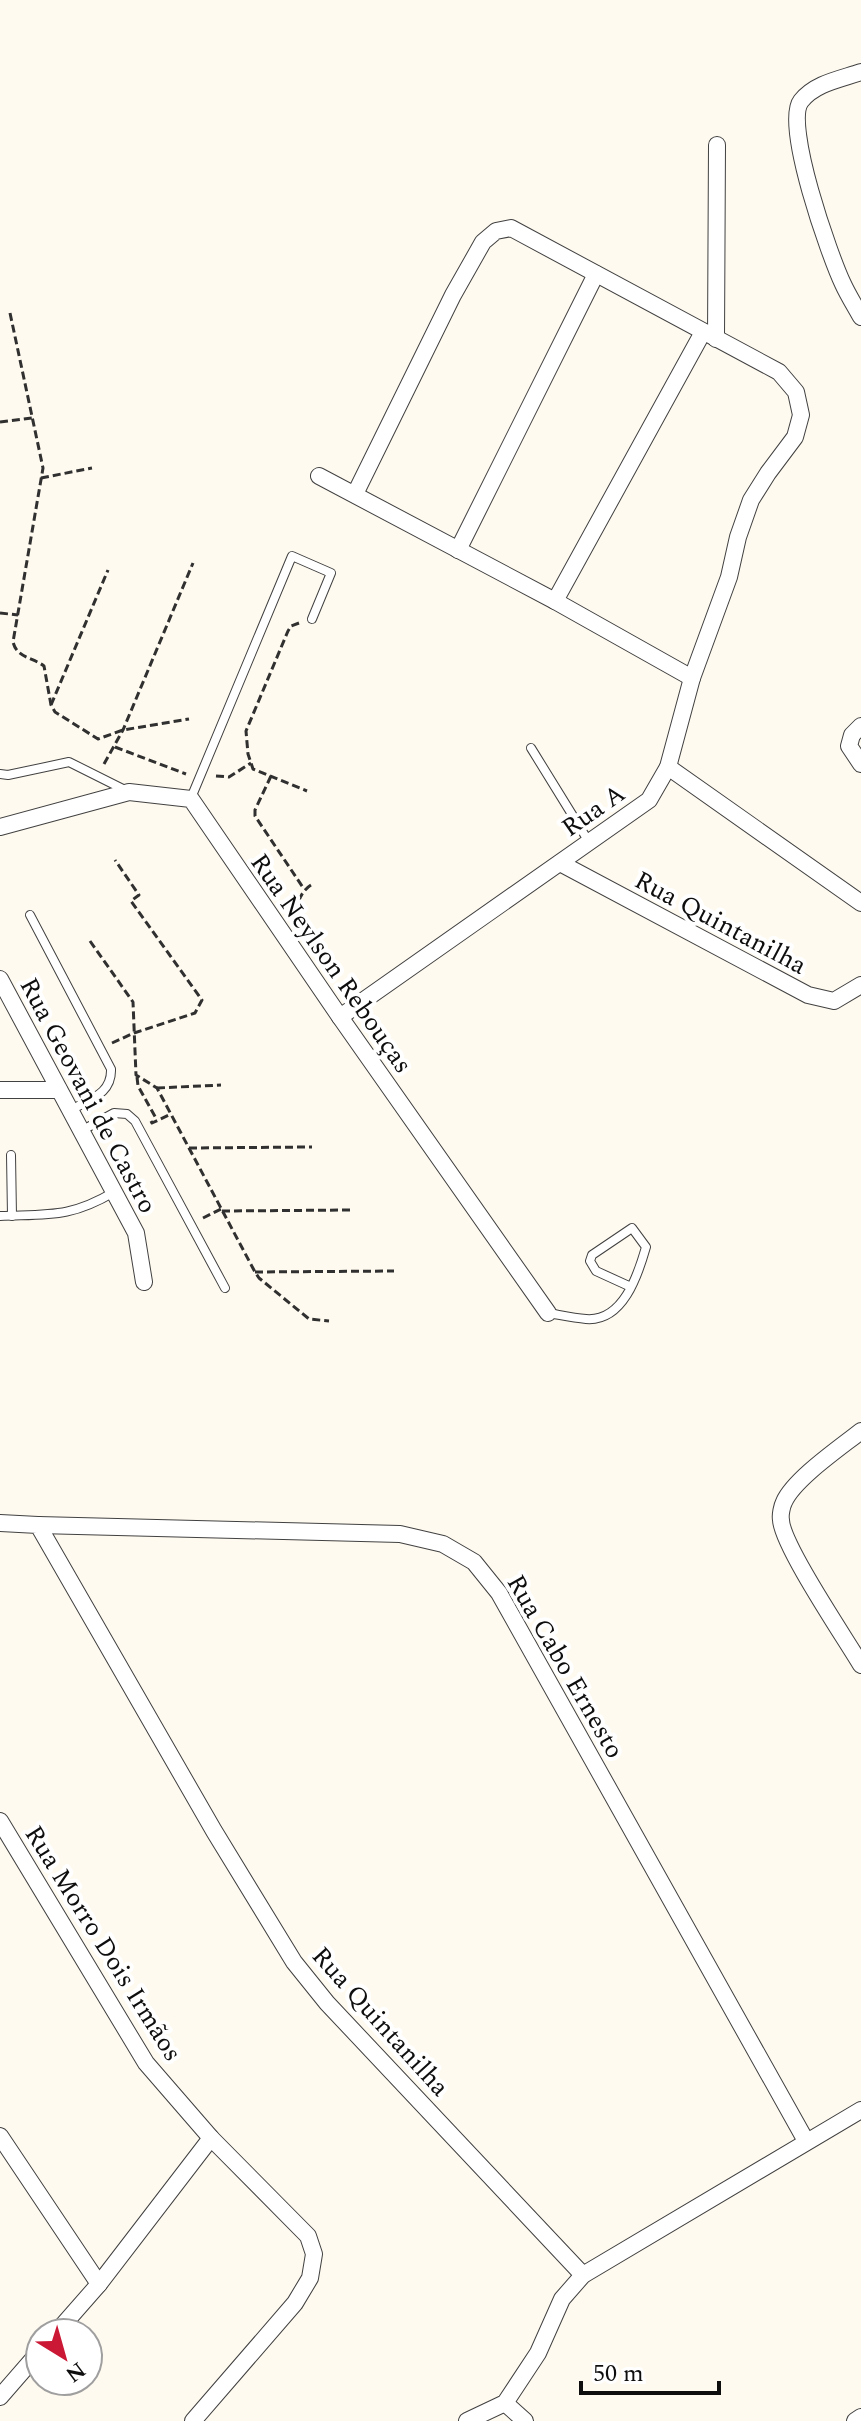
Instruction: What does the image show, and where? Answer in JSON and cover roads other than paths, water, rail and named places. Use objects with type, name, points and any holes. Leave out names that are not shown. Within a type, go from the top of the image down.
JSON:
[{"type":"street","points":[[861,72],[817,87],[799,103],[796,116],[796,132],[810,190],[842,284],[861,317]]},
{"type":"street","points":[[555,601],[710,335],[717,145]]},
{"type":"street","name":"Rua A","points":[[340,1017],[649,800],[668,767],[692,678],[729,577],[751,500],[795,437],[801,415],[796,392],[779,372],[511,228],[496,231],[483,242],[453,295],[355,494]]},
{"type":"street","points":[[458,550],[596,274]]},
{"type":"street","points":[[319,476],[555,601],[692,678]]},
{"type":"street","points":[[861,726],[852,735],[849,746],[861,764]]},
{"type":"street","points":[[668,767],[861,903]]},
{"type":"street","points":[[0,827],[129,792],[191,799]]},
{"type":"street","name":"Rua Neylson Rebouças","points":[[191,799],[548,1313]]},
{"type":"street","name":"Rua Quintanilha","points":[[560,863],[808,995],[834,1001],[861,985]]},
{"type":"street","name":"Rua Geovani de Castro","points":[[0,979],[136,1233],[144,1282]]},
{"type":"street","points":[[0,1090],[59,1090]]},
{"type":"street","points":[[861,1431],[792,1488],[783,1503],[780,1520],[786,1539],[861,1665]]},
{"type":"street","points":[[0,1523],[38,1525]]},
{"type":"street","name":"Rua Quintanilha","points":[[38,1525],[214,1831],[294,1962],[327,2003],[583,2275]]},
{"type":"street","name":"Rua Cabo Ernesto","points":[[38,1525],[400,1534],[443,1544],[474,1562],[499,1593],[806,2141]]},
{"type":"street","name":"Rua Morro Dois Irmãos","points":[[0,1821],[146,2063],[211,2138],[308,2236],[314,2254],[310,2278],[295,2303],[193,2421]]},
{"type":"street","points":[[467,2421],[505,2403],[538,2353],[562,2299],[583,2275],[861,2110]]},
{"type":"street","points":[[0,2136],[99,2284]]},
{"type":"street","points":[[70,2317],[211,2138]]},
{"type":"street","points":[[0,2397],[24,2369]]},
{"type":"street","points":[[505,2403],[525,2421]]},
{"type":"street","points":[[855,2421],[861,2417]]},
{"type":"lane","points":[[191,799],[292,556],[331,573],[312,619]]},
{"type":"lane","points":[[531,748],[590,842]]},
{"type":"lane","points":[[0,774],[69,762],[129,792]]},
{"type":"lane","points":[[30,915],[111,1069],[111,1081],[103,1093],[71,1111]]},
{"type":"lane","points":[[81,1131],[114,1113],[127,1114],[135,1121],[225,1288]]},
{"type":"lane","points":[[11,1155],[12,1216]]},
{"type":"lane","points":[[0,1216],[60,1214],[90,1206],[114,1192]]},
{"type":"lane","points":[[548,1313],[589,1320],[620,1305],[631,1287],[646,1247],[632,1228],[592,1255],[590,1261],[600,1273],[631,1287]]}]
